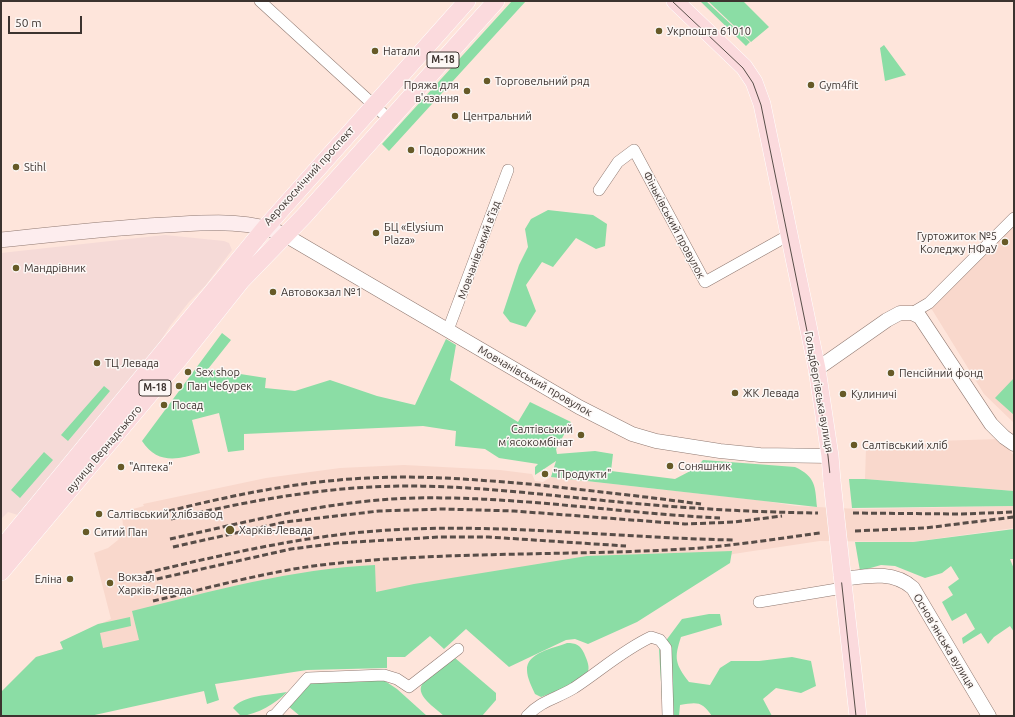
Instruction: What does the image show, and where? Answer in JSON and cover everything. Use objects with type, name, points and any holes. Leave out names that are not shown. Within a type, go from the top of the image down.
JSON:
[{"type":"main road","name":"Аерокосмічний проспект","points":[[1,240],[113,228],[212,222],[265,228],[467,1]]},
{"type":"main road","name":"Аерокосмічний проспект","points":[[285,235],[496,1]]},
{"type":"main road","name":"Гольдбергівська вулиця","points":[[675,1],[749,73],[762,104],[817,369],[830,456],[842,580],[858,716]]},
{"type":"main road","points":[[231,224],[260,217],[283,207]]},
{"type":"main road","name":"Мовчанівський провулок","points":[[265,228],[285,235]]},
{"type":"main road","name":"вулиця Вернадського","points":[[1,549],[265,228]]},
{"type":"main road","name":"вулиця Вернадського","points":[[1,572],[180,358],[242,280],[285,235]]},
{"type":"street","points":[[260,1],[389,119]]},
{"type":"street","name":"Фіньківський провулок","points":[[599,190],[618,162],[634,150],[705,282],[789,235]]},
{"type":"street","name":"Мовчанівський в’їзд","points":[[448,330],[508,170]]},
{"type":"street","points":[[912,313],[929,303],[1014,218]]},
{"type":"street","name":"Мовчанівський провулок","points":[[285,235],[579,407],[620,429],[643,438],[678,445],[753,454],[830,456]]},
{"type":"street","points":[[817,369],[887,320],[900,313],[912,313],[920,317],[991,424],[1004,437],[1014,444]]},
{"type":"street","name":"Основ’янська вулиця","points":[[842,580],[868,576],[888,576],[903,581],[913,588],[989,716]]},
{"type":"street","points":[[759,602],[842,580]]},
{"type":"street","points":[[527,716],[537,706],[573,688],[634,645],[651,637],[660,640],[666,648],[668,716]]},
{"type":"street","points":[[272,716],[275,715],[308,678],[384,675],[397,679],[409,687],[458,649]]},
{"type":"shaded area","points":[[1014,225],[1014,423],[984,394],[931,308]]},
{"type":"shaded area","points":[[165,235],[224,241],[229,243],[232,250],[205,286],[189,302],[170,326],[158,345],[18,515],[8,512],[1,519],[1,253]]},
{"type":"shaded area","points":[[1001,439],[1014,456],[1014,491],[865,479],[866,448],[909,449],[934,441]]},
{"type":"shaded area","name":"Харків-Левада","points":[[404,465],[500,470],[532,474],[535,481],[543,482],[551,477],[765,501],[796,506],[859,509],[1014,506],[1014,528],[912,542],[820,541],[733,554],[627,604],[492,598],[1,716],[1,692],[36,657],[63,649],[60,642],[111,619],[94,553],[108,548],[118,540],[123,527],[122,512],[144,506],[143,504],[266,478],[340,468]]},
{"type":"green space","points":[[512,1],[526,1],[389,151],[382,144]]},
{"type":"green space","points":[[700,1],[706,1],[750,42],[746,46]]},
{"type":"green space","points":[[708,1],[743,1],[769,27],[751,42]]},
{"type":"green space","points":[[884,45],[906,75],[885,81],[880,48]]},
{"type":"green space","points":[[548,210],[593,215],[607,224],[605,246],[596,249],[576,238],[553,267],[542,262],[526,285],[536,311],[526,327],[510,322],[503,313],[519,265],[528,247],[525,229],[531,219]]},
{"type":"green space","points":[[222,333],[231,340],[208,369],[266,378],[265,388],[295,391],[330,380],[377,396],[415,405],[446,339],[456,345],[450,380],[518,422],[530,402],[571,422],[556,449],[557,454],[595,451],[613,454],[611,471],[675,479],[696,468],[703,460],[795,467],[811,479],[815,488],[817,507],[551,477],[556,461],[535,475],[535,467],[538,464],[499,458],[485,449],[455,446],[456,431],[423,426],[244,434],[244,450],[228,452],[219,413],[192,420],[200,453],[175,458],[161,457],[154,454],[142,441]]},
{"type":"green space","points":[[1014,378],[1014,415],[995,398]]},
{"type":"green space","points":[[104,386],[110,391],[68,441],[61,435]]},
{"type":"green space","points":[[44,452],[53,460],[20,498],[11,490]]},
{"type":"green space","points":[[849,479],[1014,491],[1014,506],[852,508]]},
{"type":"green space","points":[[1014,529],[1014,559],[1010,559],[1014,569],[1014,632],[1010,626],[994,637],[988,644],[981,633],[963,644],[962,638],[975,629],[966,613],[952,621],[942,602],[953,595],[948,587],[959,579],[951,566],[942,573],[925,578],[895,566],[881,565],[860,571],[855,542],[913,542]]},
{"type":"green space","points":[[732,551],[730,563],[637,622],[588,644],[575,639],[566,640],[509,667],[466,629],[444,649],[430,636],[405,657],[387,657],[387,668],[307,670],[215,684],[219,700],[207,704],[204,691],[90,716],[1,716],[1,692],[36,657],[63,649],[60,642],[98,624],[130,617],[131,626],[100,633],[103,648],[139,640],[132,611],[252,582],[313,571],[375,565],[376,592],[414,584],[587,556]]},
{"type":"green space","points":[[709,614],[720,614],[722,625],[681,637],[677,650],[678,665],[689,682],[710,685],[720,668],[731,661],[759,661],[792,657],[811,661],[816,686],[801,693],[776,688],[763,699],[772,716],[712,716],[702,705],[691,703],[680,705],[679,716],[663,716],[659,650],[682,619]]},
{"type":"green space","points":[[567,643],[573,643],[579,646],[584,653],[588,662],[588,671],[586,675],[574,683],[541,697],[535,694],[527,670],[531,659],[548,649]]},
{"type":"green space","points":[[455,658],[496,693],[496,700],[482,716],[444,716],[423,696],[421,687],[424,682]]},
{"type":"green space","points":[[382,679],[397,689],[427,716],[300,716],[288,706],[308,683]]},
{"type":"green space","points":[[287,692],[277,701],[254,713],[241,716],[233,708],[243,700]]},
{"type":"tram line","points":[[672,1],[743,68],[753,83],[761,105],[817,380],[828,456],[856,716]]},
{"type":"railway","points":[[169,511],[242,494],[292,486],[318,482],[389,477],[454,478],[518,483],[701,504]]},
{"type":"railway","points":[[171,519],[229,506],[288,496],[347,489],[407,486],[498,490],[704,509],[818,513]]},
{"type":"railway","points":[[170,539],[291,512],[353,503],[415,498],[453,498],[529,502],[720,518]]},
{"type":"railway","points":[[173,547],[285,522],[379,511],[443,509],[514,511],[685,524],[734,522],[782,516]]},
{"type":"railway","points":[[853,513],[962,514],[1014,512]]},
{"type":"railway","points":[[855,531],[925,528],[1014,517]]},
{"type":"railway","points":[[146,573],[277,544],[343,534],[410,529],[450,528],[531,530],[733,540]]},
{"type":"railway","points":[[153,601],[258,576],[321,565],[412,558],[686,549],[820,533]]},
{"type":"railway","points":[[148,581],[291,549],[338,543],[439,537],[488,537],[626,546]]},
{"type":"place","name":"Укрпошта 61010","points":[[659,31]]},
{"type":"place","name":"Натали","points":[[375,51]]},
{"type":"place","name":"Торговельний ряд","points":[[487,81]]},
{"type":"place","name":"Gym4fit","points":[[811,85]]},
{"type":"place","name":"Пряжа для в'язання","points":[[467,91]]},
{"type":"place","name":"Центральний","points":[[455,116]]},
{"type":"place","name":"Подорожник","points":[[411,150]]},
{"type":"place","name":"Stihl","points":[[16,167]]},
{"type":"place","name":"БЦ «Elysium Plaza»","points":[[376,233]]},
{"type":"place","name":"Гуртожиток №5 Коледжу НФаУ","points":[[1005,242]]},
{"type":"place","name":"Мандрівник","points":[[16,268]]},
{"type":"place","name":"Автовокзал №1","points":[[273,292]]},
{"type":"place","name":"ТЦ Левада","points":[[97,363]]},
{"type":"place","name":"Sex shop","points":[[188,372]]},
{"type":"place","name":"Пенсійний фонд","points":[[891,373]]},
{"type":"place","name":"Пан Чебурек","points":[[179,386]]},
{"type":"place","name":"ЖК Левада","points":[[735,393]]},
{"type":"place","name":"Кулиничі","points":[[843,394]]},
{"type":"place","name":"Посад","points":[[164,405]]},
{"type":"place","name":"Салтівський мʼясокомбінат","points":[[581,435]]},
{"type":"place","name":"Салтівський хліб","points":[[854,445]]},
{"type":"place","name":"Соняшник","points":[[670,466]]},
{"type":"place","name":"\"Аптека\"","points":[[121,467]]},
{"type":"place","name":"\"Продукти\"","points":[[545,474]]},
{"type":"place","name":"Салтівський хлібзавод","points":[[99,514]]},
{"type":"place","name":"Харків-Левада","points":[[230,530]]},
{"type":"place","name":"Ситий Пан","points":[[86,532]]},
{"type":"place","name":"Еліна","points":[[70,579]]},
{"type":"place","name":"Вокзал Харків-Левада","points":[[110,583]]}]
